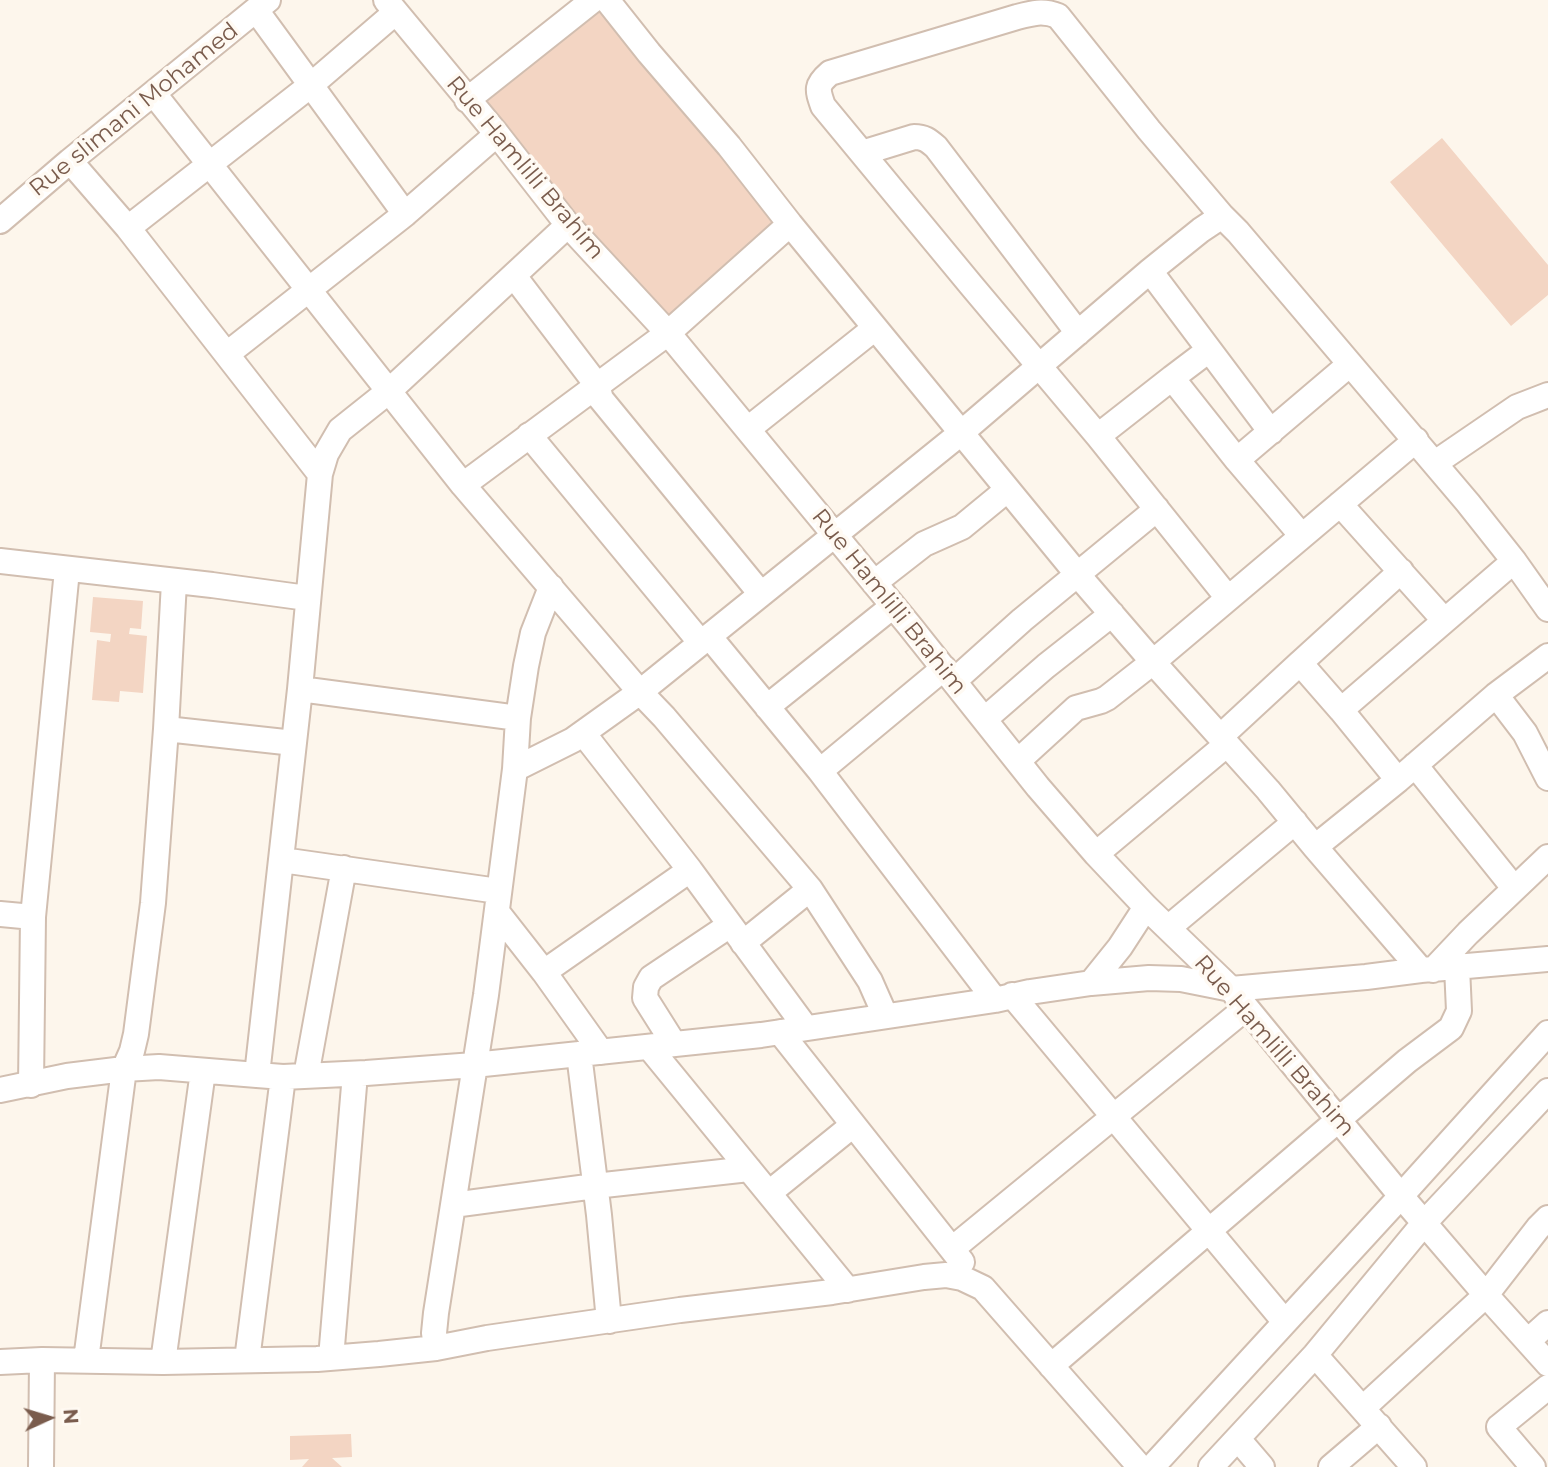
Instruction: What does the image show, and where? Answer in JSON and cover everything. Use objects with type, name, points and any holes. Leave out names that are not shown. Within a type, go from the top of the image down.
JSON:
[{"type":"street","points":[[467,100],[593,0]]},
{"type":"street","points":[[607,0],[1078,575],[1315,847],[1437,969],[1459,1011],[1451,1028],[1338,1119],[1051,1366]]},
{"type":"street","points":[[262,5],[311,85],[405,214]]},
{"type":"street","name":"Rue slimani Mohamed","points":[[0,221],[70,160],[262,5]]},
{"type":"street","points":[[128,228],[311,85],[391,6]]},
{"type":"street","name":"Rue Hamlilli Brahim","points":[[391,6],[568,225],[668,333],[748,429],[1096,854],[1238,999],[1401,1196],[1548,1364]]},
{"type":"street","points":[[1228,598],[1098,436],[824,106],[818,91],[821,81],[830,73],[1017,17],[1038,12],[1058,16],[1149,130],[1416,440],[1544,595]]},
{"type":"street","points":[[154,94],[463,485],[810,890],[870,981],[885,1016]]},
{"type":"street","points":[[227,354],[405,214],[497,135]]},
{"type":"street","points":[[862,153],[914,137],[928,139],[1078,333]]},
{"type":"street","points":[[70,160],[128,228],[320,474]]},
{"type":"street","points":[[514,769],[573,740],[640,692],[961,433],[1150,271],[1222,216]]},
{"type":"street","points":[[463,485],[668,333],[790,224]]},
{"type":"street","points":[[257,1075],[300,689],[320,474],[326,454],[340,430],[389,391],[568,225]]},
{"type":"street","points":[[1150,271],[1271,432]]},
{"type":"street","points":[[514,276],[597,385],[601,399],[761,594]]},
{"type":"street","points":[[748,429],[875,328]]},
{"type":"street","points":[[1098,436],[1209,350]]},
{"type":"street","points":[[1237,460],[1350,364]]},
{"type":"street","points":[[1172,378],[1302,536]]},
{"type":"street","points":[[1435,463],[1517,407],[1548,395]]},
{"type":"street","points":[[529,435],[767,708],[1003,998],[1113,1117],[1285,1322]]},
{"type":"street","points":[[1018,761],[1076,708],[1107,698],[1153,662],[1416,440]]},
{"type":"street","points":[[874,583],[924,544],[962,527],[1007,490]]},
{"type":"street","points":[[1340,504],[1444,620]]},
{"type":"street","points":[[820,771],[1022,620],[1157,509]]},
{"type":"street","points":[[0,561],[307,598]]},
{"type":"street","points":[[1341,710],[1514,561]]},
{"type":"street","points":[[31,1085],[33,917],[67,570]]},
{"type":"street","points":[[1096,854],[1223,741],[1300,663],[1401,571]]},
{"type":"street","points":[[86,1360],[124,1069],[136,1034],[153,903],[174,582]]},
{"type":"street","points":[[436,1348],[436,1313],[486,995],[518,718],[533,633],[551,587]]},
{"type":"street","points":[[767,708],[893,606]]},
{"type":"street","points":[[985,719],[1112,614]]},
{"type":"street","points":[[1315,847],[1496,695],[1548,656]]},
{"type":"street","points":[[1300,663],[1341,710],[1406,773],[1514,888]]},
{"type":"street","points":[[300,689],[518,718]]},
{"type":"street","points":[[1496,695],[1525,733],[1548,778]]},
{"type":"street","points":[[166,729],[294,743]]},
{"type":"street","points":[[583,733],[690,870],[806,1028]]},
{"type":"street","points":[[1168,928],[1295,822]]},
{"type":"street","points":[[1437,969],[1468,933],[1548,857]]},
{"type":"street","points":[[282,860],[344,868],[498,902],[544,972],[590,1053],[595,1186],[608,1321]]},
{"type":"street","points":[[247,1360],[294,1076],[344,868]]},
{"type":"street","points":[[544,972],[690,870]]},
{"type":"street","points":[[674,1044],[645,998],[646,987],[651,978],[737,934],[810,890]]},
{"type":"street","points":[[1091,983],[1120,947],[1146,907]]},
{"type":"street","points":[[0,914],[33,917]]},
{"type":"street","points":[[0,1090],[67,1076],[159,1067],[294,1076],[474,1065],[780,1032],[1091,983],[1149,978],[1181,979],[1238,999],[1366,977],[1548,959]]},
{"type":"street","points":[[952,1249],[1113,1117],[1238,999]]},
{"type":"street","points":[[780,1032],[983,1288],[1140,1467]]},
{"type":"street","points":[[1152,1467],[1548,1033]]},
{"type":"street","points":[[649,1047],[848,1290]]},
{"type":"street","points":[[163,1362],[203,1071]]},
{"type":"street","points":[[331,1358],[355,1074]]},
{"type":"street","points":[[1211,1467],[1315,1355],[1425,1223],[1548,1091]]},
{"type":"street","points":[[769,1193],[853,1125]]},
{"type":"street","points":[[453,1205],[749,1169]]},
{"type":"street","points":[[1331,1467],[1371,1417],[1486,1295],[1548,1218]]},
{"type":"street","points":[[0,1362],[331,1358],[436,1348],[487,1338],[848,1290],[924,1277],[947,1275],[972,1281],[983,1288]]},
{"type":"street","points":[[1528,1341],[1548,1323]]},
{"type":"street","points":[[1315,1355],[1414,1467]]},
{"type":"street","points":[[41,1467],[42,1360]]},
{"type":"street","points":[[1533,1467],[1499,1427],[1548,1387]]},
{"type":"street","points":[[1238,1439],[1262,1467]]},
{"type":"building","points":[[593,0],[790,224],[668,333],[467,100]]},
{"type":"building","points":[[1442,138],[1548,265],[1548,295],[1511,326],[1390,182]]},
{"type":"building","points":[[93,597],[143,601],[141,629],[130,628],[129,634],[147,636],[143,693],[120,691],[119,702],[92,700],[97,640],[110,642],[111,634],[90,632]]},
{"type":"building","points":[[351,1434],[352,1457],[332,1458],[342,1467],[302,1467],[309,1459],[290,1460],[290,1436]]}]
